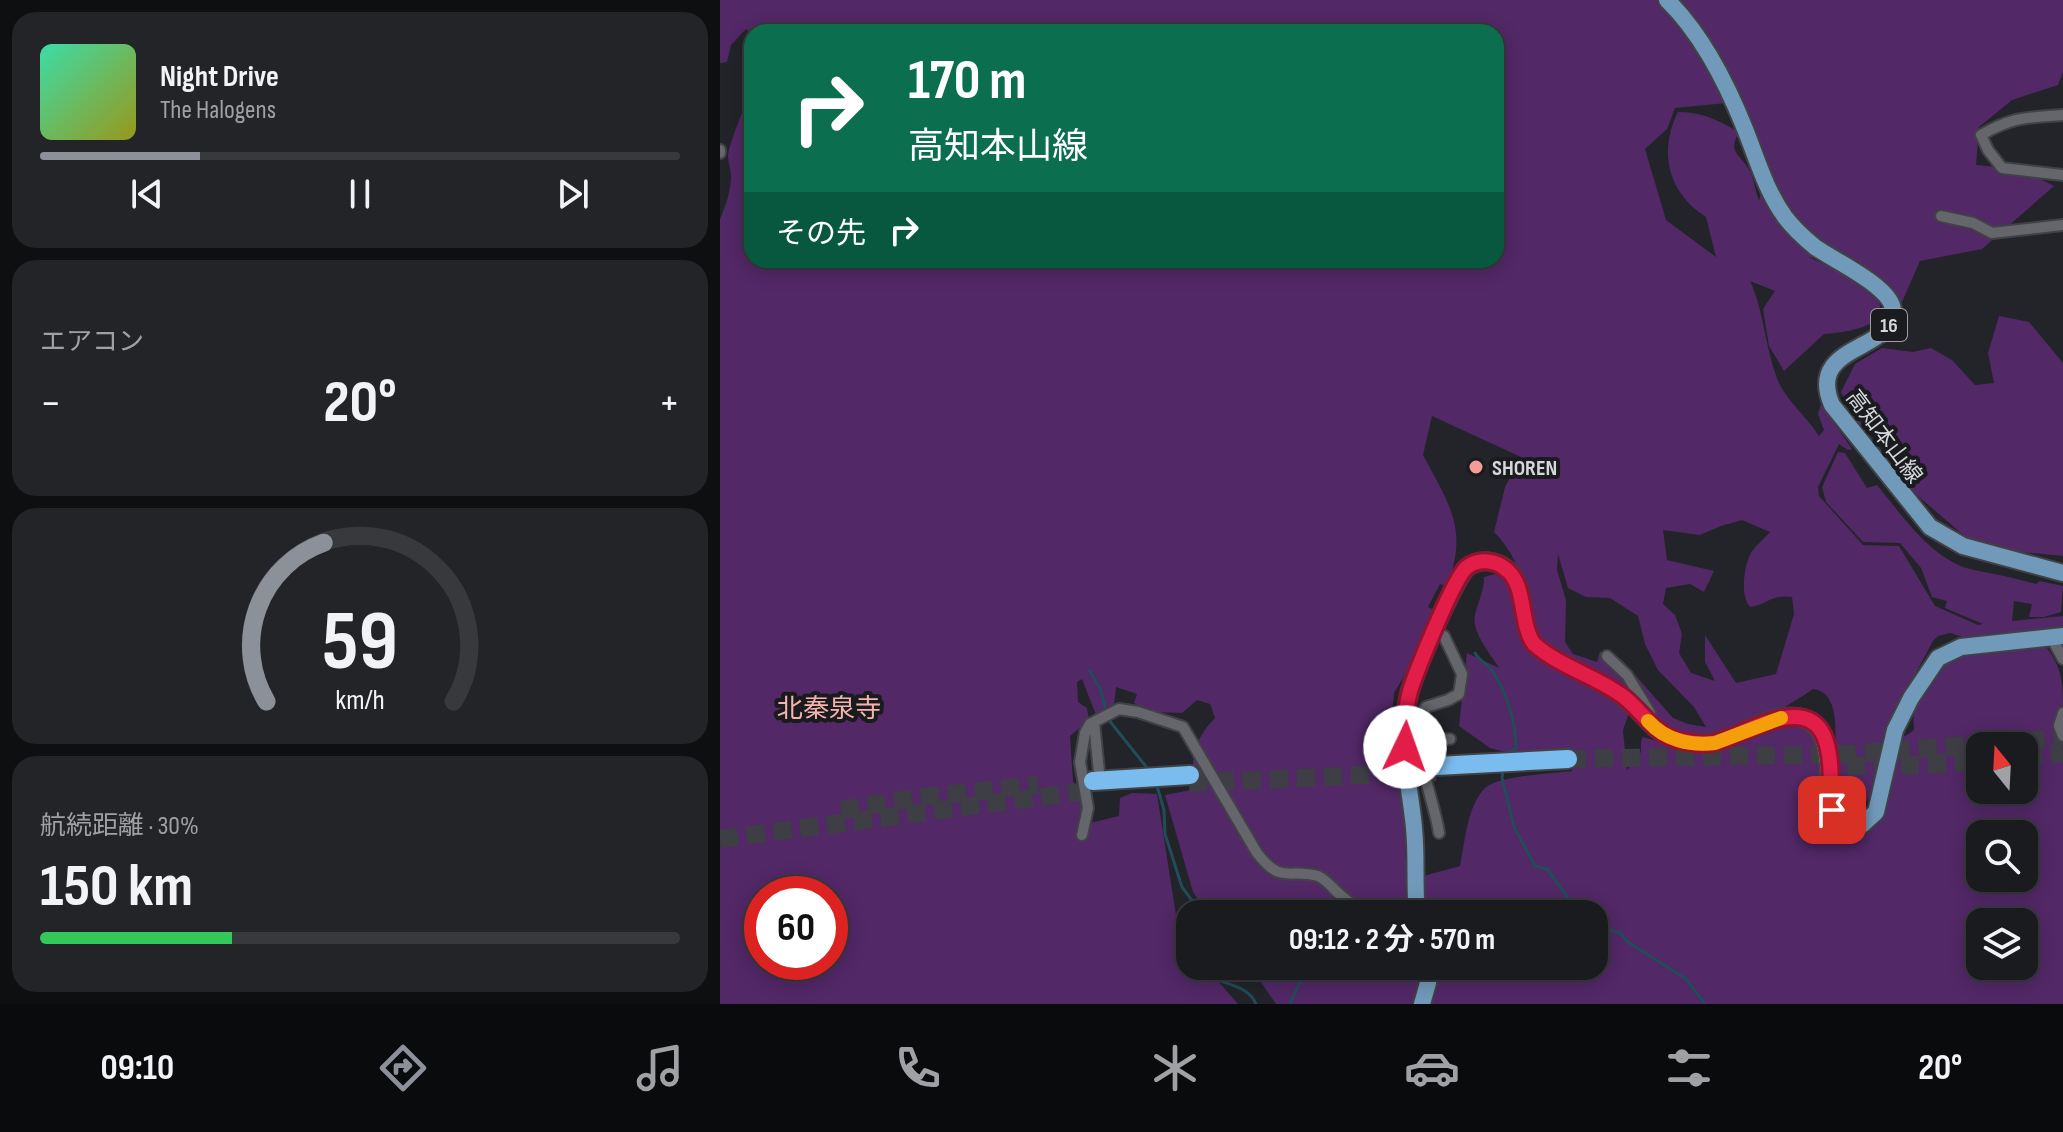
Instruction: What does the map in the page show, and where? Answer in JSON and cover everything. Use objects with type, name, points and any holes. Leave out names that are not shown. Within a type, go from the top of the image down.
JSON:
[{"type":"highway","points":[[1440,769],[1560,763]]},
{"type":"highway","points":[[1096,781],[1190,779]]},
{"type":"main road","name":"高知本山線","points":[[1667,0],[1725,85],[1771,194],[1785,217],[1804,238],[1887,295],[1892,303],[1894,313],[1887,327],[1831,369],[1826,387],[1832,405],[1930,527],[1963,546],[2063,573]]},
{"type":"main road","points":[[1416,900],[1414,828],[1404,727],[1409,693],[1462,573],[1475,563],[1493,562],[1506,569],[1514,579],[1526,630],[1534,644],[1625,698],[1652,725],[1677,740],[1715,743],[1785,717],[1807,719],[1823,735],[1827,746],[1832,810],[1841,821],[1856,826],[1870,820],[1876,812],[1895,730],[1917,686],[1938,658],[1961,647],[2057,637]]},
{"type":"main road","points":[[1422,1004],[1428,980]]},
{"type":"street","points":[[2063,115],[2026,116],[1981,135],[2002,168],[2063,175]]},
{"type":"street","points":[[1941,216],[1973,223],[1992,233],[2063,225]]},
{"type":"street","points":[[1435,632],[1444,636],[1462,674],[1459,694],[1432,703],[1421,713],[1423,776],[1439,833]]},
{"type":"street","points":[[2057,637],[2063,659]]},
{"type":"street","points":[[1607,656],[1627,675],[1650,713],[1652,725]]},
{"type":"street","points":[[1082,835],[1088,808],[1080,762],[1085,733],[1090,724],[1117,709],[1138,712],[1183,727],[1257,853],[1274,871],[1282,875],[1322,878],[1345,900]]},
{"type":"street","points":[[2063,713],[2059,726],[2063,736]]},
{"type":"street","points":[[1096,781],[1097,721]]},
{"type":"street","points":[[1421,741],[1450,739]]},
{"type":"shaded area","points":[[720,0],[2063,0],[2063,72],[2058,85],[2012,100],[1979,127],[1976,165],[2020,169],[2054,186],[1982,249],[1920,261],[1902,302],[1858,274],[1808,257],[1869,288],[1879,298],[1881,316],[1854,330],[1824,334],[1784,371],[1769,346],[1763,309],[1775,291],[1750,281],[1771,359],[1784,392],[1819,436],[1824,430],[1818,414],[1821,404],[1852,449],[1839,444],[1818,487],[1819,496],[1863,545],[1899,546],[1935,606],[1978,625],[1983,624],[1945,608],[1947,601],[1932,597],[1921,568],[1900,543],[1863,542],[1826,502],[1822,487],[1838,452],[1845,453],[1867,488],[1877,485],[1907,523],[1945,557],[1974,570],[2036,584],[2040,581],[2063,586],[2061,612],[2029,617],[2032,604],[2014,601],[2012,621],[2063,616],[2063,627],[1969,639],[1950,633],[1938,636],[1903,697],[1889,732],[1878,747],[1875,791],[1866,802],[1847,814],[1839,801],[1836,784],[1835,724],[1833,707],[1826,695],[1813,689],[1779,710],[1737,729],[1695,736],[1675,732],[1652,715],[1619,664],[1621,659],[1673,718],[1706,727],[1694,707],[1658,670],[1645,644],[1638,616],[1610,598],[1586,597],[1568,588],[1558,554],[1557,570],[1566,600],[1565,642],[1573,654],[1597,662],[1600,651],[1623,674],[1645,710],[1535,636],[1517,567],[1494,532],[1505,487],[1521,457],[1432,416],[1423,455],[1448,503],[1456,532],[1456,548],[1447,586],[1440,584],[1428,607],[1434,610],[1419,651],[1394,693],[1391,727],[1406,794],[1405,856],[1412,879],[1460,866],[1470,814],[1485,788],[1502,780],[1572,771],[1571,751],[1513,754],[1490,748],[1459,726],[1467,653],[1499,668],[1479,636],[1475,622],[1484,577],[1495,574],[1509,582],[1519,630],[1630,710],[1623,730],[1627,770],[1641,752],[1643,737],[1697,753],[1708,753],[1791,721],[1809,727],[1821,753],[1827,838],[1848,836],[1880,819],[1899,739],[1913,731],[1919,693],[1935,670],[1951,656],[2044,644],[2059,670],[2063,693],[2063,703],[2054,728],[2063,743],[2063,1004],[1276,1004],[1260,980],[1608,980],[1608,900],[1198,900],[1193,892],[1165,795],[1191,790],[1193,760],[1198,743],[1215,718],[1210,704],[1197,700],[1182,713],[1151,712],[1134,703],[1137,694],[1116,687],[1114,705],[1096,715],[1082,679],[1077,682],[1078,702],[1087,708],[1089,720],[1070,736],[1073,781],[1090,823],[1119,816],[1120,798],[1132,793],[1157,794],[1176,915],[1176,980],[1217,980],[1238,1004],[720,1004],[720,219],[730,187],[729,151],[744,110],[744,268],[1504,268],[1504,24],[744,24],[744,31],[731,45],[727,62],[720,63]],"holes":[[[1737,102],[1764,178],[1759,201],[1750,172],[1734,148],[1739,132],[1695,113],[1678,112],[1669,142],[1670,170],[1683,196],[1706,217],[1716,257],[1666,220],[1645,149],[1667,129],[1675,108]],[[1742,520],[1770,532],[1749,556],[1744,588],[1747,603],[1751,607],[1775,598],[1792,597],[1794,614],[1776,674],[1736,683],[1705,635],[1705,662],[1715,681],[1691,673],[1679,653],[1682,634],[1675,615],[1663,604],[1666,588],[1690,584],[1704,592],[1714,571],[1667,560],[1663,530],[1700,535]]]},
{"type":"shaded area","points":[[1999,316],[2029,322],[2063,363],[2063,556],[2011,551],[1969,540],[1896,477],[1893,449],[1877,436],[1858,427],[1841,392],[1855,364],[1882,348],[1913,352],[1931,348],[1952,360],[1975,385],[1994,383],[1988,353]]},
{"type":"waterway","points":[[1475,653],[1493,672],[1510,708],[1516,748],[1506,755]]},
{"type":"waterway","points":[[1090,671],[1101,690],[1106,712]]},
{"type":"waterway","points":[[1108,719],[1148,769]]},
{"type":"waterway","points":[[1503,770],[1502,778],[1514,827],[1535,866],[1547,869],[1570,900]]},
{"type":"waterway","points":[[1157,786],[1164,810],[1165,834],[1182,887],[1192,900]]},
{"type":"waterway","points":[[1608,929],[1620,933],[1628,942],[1686,979],[1705,1004]]},
{"type":"waterway","points":[[1220,980],[1245,991],[1256,1004]]},
{"type":"waterway","points":[[1290,1004],[1301,980]]},
{"type":"tunnel","points":[[1568,759],[1849,754],[2063,738]]},
{"type":"tunnel","points":[[2038,756],[2063,753]]},
{"type":"tunnel","points":[[1847,766],[1966,762]]},
{"type":"tunnel","points":[[1189,783],[1436,772]]},
{"type":"tunnel","points":[[841,810],[920,797],[1038,785]]},
{"type":"tunnel","points":[[720,839],[1094,790]]},
{"type":"slow traffic","points":[[1648,721],[1658,731],[1677,740],[1704,744],[1715,743],[1781,718]]},
{"type":"place","name":"SHOREN","points":[[1476,467]]},
{"type":"district","name":"北秦泉寺","points":[[829,708]]},
{"type":"route","points":[[1405,747],[1404,727],[1409,693],[1456,585],[1467,567],[1482,561],[1493,562],[1510,572],[1514,579],[1526,630],[1534,644],[1542,652],[1625,698],[1658,731],[1677,740],[1704,744],[1715,743],[1785,717],[1807,719],[1823,735],[1827,746],[1832,810]]}]
